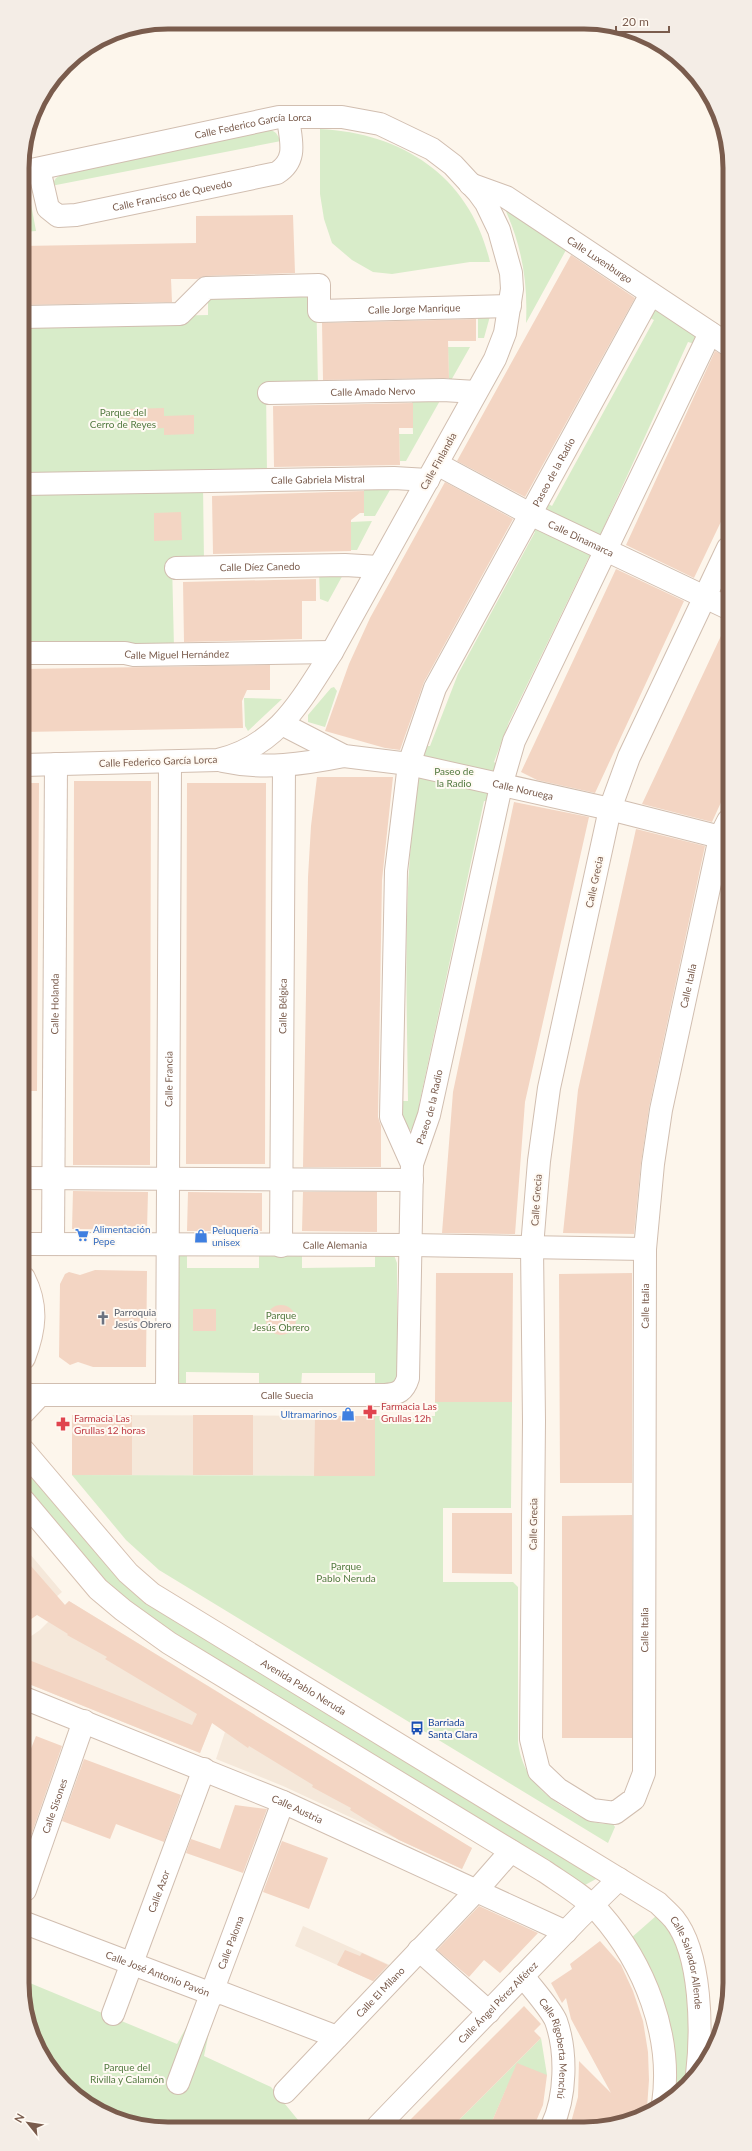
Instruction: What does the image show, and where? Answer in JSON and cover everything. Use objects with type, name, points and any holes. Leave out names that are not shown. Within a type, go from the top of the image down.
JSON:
[{"type":"street","name":"Calle Federico García Lorca","points":[[31,171],[279,117],[342,117],[380,124],[432,149],[453,165],[469,183]]},
{"type":"street","name":"Calle Francisco de Quevedo","points":[[31,171],[48,208],[58,216],[76,215],[277,173],[287,166],[292,154],[288,117]]},
{"type":"street","name":"Calle Luxenburgo","points":[[469,183],[506,197],[719,338]]},
{"type":"street","name":"Calle Finlandia","points":[[282,724],[306,693],[332,652],[495,359],[505,333],[510,306],[511,273],[499,230],[486,203],[469,183]]},
{"type":"street","name":"Calle Jorge Manrique","points":[[29,317],[180,314],[206,288],[319,285],[319,311],[510,306]]},
{"type":"street","name":"Paseo de la Radio","points":[[412,1172],[391,1117],[396,872],[409,764],[435,688],[651,294]]},
{"type":"street","name":"Paseo de la Radio","points":[[411,1245],[412,1172],[424,1131],[501,786],[514,741],[606,551],[719,338]]},
{"type":"street","name":"Calle Amado Nervo","points":[[269,393],[443,390],[476,392]]},
{"type":"street","name":"Calle Dinamarca","points":[[433,472],[530,514],[723,606]]},
{"type":"street","name":"Calle Gabriela Mistral","points":[[29,484],[394,478],[433,472]]},
{"type":"street","name":"Calle Grecia","points":[[634,1799],[615,1813],[592,1810],[572,1799],[539,1771],[531,1738],[534,1421],[532,1247],[539,1161],[548,1088],[610,809],[629,757],[723,559]]},
{"type":"street","name":"Calle Díez Canedo","points":[[176,568],[345,565],[379,567]]},
{"type":"street","name":"Calle Miguel Hernández","points":[[29,653],[125,653],[134,655],[332,652]]},
{"type":"street","name":"Calle Federico García Lorca","points":[[29,765],[218,760],[247,751],[268,738],[282,724]]},
{"type":"street","name":"Calle Noruega","points":[[282,724],[314,742],[344,756],[409,764],[501,786],[610,809],[723,829]]},
{"type":"street","points":[[218,760],[241,765],[284,766],[344,756]]},
{"type":"street","name":"Calle Francia","points":[[167,1395],[170,762]]},
{"type":"street","name":"Calle Holanda","points":[[53,1244],[56,764]]},
{"type":"street","name":"Calle Bélgica","points":[[281,1246],[284,766]]},
{"type":"street","name":"Calle Italia","points":[[634,1799],[644,1773],[645,1249],[653,1164],[661,1110],[723,833]]},
{"type":"street","points":[[398,1132],[409,1136],[416,1136],[424,1131]]},
{"type":"street","points":[[29,1178],[282,1179],[412,1172]]},
{"type":"street","name":"Calle Alemania","points":[[29,1244],[168,1246],[411,1245],[645,1249]]},
{"type":"street","name":"Calle Suecia","points":[[32,1395],[385,1395],[399,1392],[403,1389],[408,1378],[411,1245]]},
{"type":"street","points":[[29,1292],[34,1307],[32,1336],[29,1344]]},
{"type":"street","name":"Avenida Pablo Neruda","points":[[29,1458],[128,1573],[152,1594],[619,1879]]},
{"type":"street","points":[[29,1507],[98,1589],[123,1610],[169,1643],[511,1851],[578,1894],[599,1913],[619,1938],[646,1984],[661,2029],[666,2087],[664,2097]]},
{"type":"street","name":"Calle Austria","points":[[29,1700],[283,1802],[566,1932]]},
{"type":"street","name":"Calle Sisones","points":[[29,1879],[84,1721]]},
{"type":"street","name":"Calle Azor","points":[[113,2014],[204,1769]]},
{"type":"street","name":"Calle Paloma","points":[[178,2083],[283,1802]]},
{"type":"street","name":"Calle El Milano","points":[[285,2092],[476,1891],[511,1851]]},
{"type":"street","name":"Calle Ángel Pérez Alférez","points":[[382,2122],[619,1879]]},
{"type":"street","name":"Calle Salvador Allende","points":[[619,1879],[658,1903],[674,1919],[688,1948],[697,1983],[700,2050],[699,2061]]},
{"type":"street","name":"Calle José Antonio Pavón","points":[[29,1924],[212,1994],[222,1993],[337,2037]]},
{"type":"street","points":[[420,1950],[488,2012]]},
{"type":"street","name":"Calle Rigoberta Menchú","points":[[523,1976],[556,2020],[565,2068],[557,2116],[554,2122]]},
{"type":"shaded area","points":[[29,1191],[32,1191],[32,1230],[29,1230]]},
{"type":"shaded area","points":[[72,1415],[375,1416],[375,1476],[72,1475]]},
{"type":"shaded area","points":[[29,1553],[62,1592],[29,1620]]},
{"type":"shaded area","points":[[69,1601],[223,1695],[200,1753],[29,1684],[29,1638],[40,1630]]},
{"type":"shaded area","points":[[225,1732],[472,1848],[462,1869],[283,1786],[216,1759]]},
{"type":"shaded area","points":[[303,1926],[392,1966],[377,1983],[295,1946]]},
{"type":"green space","points":[[270,129],[276,133],[281,141],[51,186],[56,178],[61,175]]},
{"type":"green space","points":[[320,129],[351,132],[379,140],[406,151],[429,166],[450,184],[467,206],[481,232],[490,262],[470,262],[392,274],[373,272],[352,260],[332,243],[324,219],[320,194]]},
{"type":"green space","points":[[29,193],[36,231],[29,232]]},
{"type":"green space","points":[[505,209],[566,250],[526,323],[526,293],[523,265],[516,237]]},
{"type":"green space","name":"Parque del Cerro de Reyes","points":[[316,287],[318,387],[266,388],[267,474],[203,485],[204,561],[172,562],[174,648],[29,647],[29,319],[208,315],[208,289]]},
{"type":"green space","name":"Paseo de la Radio","points":[[654,305],[700,332],[695,344],[688,342],[602,531],[607,534],[594,560],[589,557],[509,722],[494,762],[499,766],[493,803],[484,801],[419,1105],[425,1108],[417,1129],[410,1130],[402,1120],[400,1101],[408,1101],[406,984],[407,907],[412,829],[417,790],[414,788],[423,746],[430,746],[458,674],[535,532],[530,528],[545,502],[552,506],[654,320],[648,317]]},
{"type":"green space","points":[[478,309],[492,309],[484,338],[478,338]]},
{"type":"green space","points":[[448,347],[470,347],[449,384]]},
{"type":"green space","points":[[442,397],[406,461],[400,461],[399,434],[413,434],[412,398]]},
{"type":"green space","points":[[394,483],[375,516],[364,516],[364,484]]},
{"type":"green space","points":[[372,521],[357,550],[351,550],[351,522]]},
{"type":"green space","points":[[319,571],[345,571],[328,602],[320,599]]},
{"type":"green space","points":[[334,687],[337,691],[325,727],[308,722],[308,715],[331,688]]},
{"type":"green space","points":[[244,698],[282,699],[248,731],[245,726]]},
{"type":"green space","name":"Parque Jesús Obrero","points":[[302,1252],[302,1268],[375,1267],[375,1252],[394,1255],[397,1263],[397,1374],[394,1383],[375,1388],[375,1373],[302,1373],[301,1387],[259,1387],[259,1373],[186,1372],[186,1386],[176,1384],[176,1256],[187,1253],[187,1268],[259,1268],[259,1253]]},
{"type":"green space","name":"Parque Pablo Neruda","points":[[435,1402],[512,1402],[511,1508],[443,1508],[443,1582],[513,1582],[518,1587],[518,1742],[520,1753],[528,1773],[534,1782],[557,1803],[589,1821],[613,1824],[615,1827],[608,1843],[159,1570],[126,1540],[72,1475],[375,1476],[375,1416],[435,1416]]},
{"type":"green space","points":[[29,1473],[124,1582],[595,1876],[596,1879],[585,1885],[578,1884],[246,1681],[124,1601],[29,1493]]},
{"type":"green space","points":[[656,1916],[675,1940],[683,1965],[687,1982],[689,2017],[686,2078],[670,2093],[631,1938]]},
{"type":"green space","name":"Parque del Rivilla y Calamón","points":[[29,1983],[177,2044],[197,2008],[213,2014],[204,2056],[271,2087],[300,2122],[150,2121],[123,2115],[106,2108],[83,2093],[70,2081],[52,2060],[43,2045],[36,2028],[29,1992]]},
{"type":"green space","points":[[541,2038],[547,2075],[507,2087],[492,2122],[457,2122]]},
{"type":"building","points":[[293,215],[295,273],[206,276],[197,279],[171,279],[172,302],[29,305],[29,246],[196,243],[196,216]]},
{"type":"building","points":[[571,255],[635,298],[525,497],[457,461]]},
{"type":"building","points":[[476,319],[476,341],[448,341],[449,378],[323,380],[322,323]]},
{"type":"building","points":[[715,351],[723,355],[723,517],[694,578],[626,545]]},
{"type":"building","points":[[413,403],[413,428],[399,428],[400,465],[274,467],[273,406]]},
{"type":"building","points":[[164,408],[164,416],[194,415],[194,434],[164,435],[164,428],[129,430],[128,409]]},
{"type":"building","points":[[445,482],[513,519],[424,682],[400,750],[385,748],[325,731],[349,664],[370,618]]},
{"type":"building","points":[[364,491],[364,513],[360,513],[351,520],[351,551],[213,554],[212,496]]},
{"type":"building","points":[[181,512],[182,540],[154,541],[154,513]]},
{"type":"building","points":[[616,569],[684,601],[595,793],[537,780],[521,772]]},
{"type":"building","points":[[316,579],[316,601],[302,601],[302,639],[184,642],[183,582]]},
{"type":"building","points":[[723,632],[723,798],[712,822],[642,804]]},
{"type":"building","points":[[270,665],[270,690],[247,690],[242,701],[243,728],[29,732],[29,669]]},
{"type":"building","points":[[317,777],[393,777],[382,880],[378,1117],[381,1126],[381,1167],[303,1167],[308,877],[311,826]]},
{"type":"building","points":[[74,781],[151,781],[150,1165],[73,1165]]},
{"type":"building","points":[[29,783],[39,783],[37,1091],[29,1091]]},
{"type":"building","points":[[187,783],[266,783],[265,1164],[186,1164]]},
{"type":"building","points":[[514,802],[589,817],[525,1102],[515,1234],[442,1233],[453,1092]]},
{"type":"building","points":[[636,829],[705,846],[649,1108],[641,1163],[634,1234],[563,1233],[578,1090]]},
{"type":"building","points":[[73,1191],[148,1192],[147,1230],[72,1229]]},
{"type":"building","points":[[188,1192],[262,1193],[262,1231],[187,1231]]},
{"type":"building","points":[[303,1192],[377,1192],[377,1232],[302,1231]]},
{"type":"building","name":"Parroquia Jesús Obrero","points":[[95,1270],[147,1271],[146,1367],[93,1367],[78,1362],[70,1365],[59,1357],[60,1284],[65,1274],[69,1272],[80,1275]]},
{"type":"building","points":[[436,1273],[513,1273],[512,1402],[435,1402]]},
{"type":"building","points":[[632,1273],[632,1483],[560,1483],[559,1274]]},
{"type":"building","points":[[281,1305],[292,1309],[296,1320],[292,1331],[281,1335],[270,1331],[266,1320],[270,1309]]},
{"type":"building","points":[[193,1309],[216,1309],[216,1331],[193,1331]]},
{"type":"building","points":[[72,1415],[132,1415],[132,1475],[72,1475]]},
{"type":"building","points":[[193,1415],[253,1415],[253,1475],[193,1475]]},
{"type":"building","points":[[315,1416],[375,1416],[375,1476],[314,1476]]},
{"type":"building","points":[[452,1513],[512,1513],[512,1574],[452,1573]]},
{"type":"building","points":[[632,1515],[632,1738],[562,1738],[562,1516]]},
{"type":"building","points":[[29,1564],[65,1605],[69,1601],[472,1848],[462,1869],[399,1840],[350,1810],[351,1808],[312,1787],[313,1785],[249,1746],[248,1748],[212,1723],[200,1753],[29,1684],[29,1660],[192,1725],[197,1714],[105,1659],[107,1657],[67,1635],[68,1634],[37,1615],[29,1621]]},
{"type":"building","points":[[36,1736],[62,1746],[29,1841],[29,1751]]},
{"type":"building","points":[[84,1759],[181,1795],[164,1842],[116,1824],[110,1839],[62,1821]]},
{"type":"building","points":[[235,1805],[267,1809],[243,1873],[186,1853],[191,1839],[220,1849]]},
{"type":"building","points":[[282,1841],[328,1858],[309,1909],[263,1892]]},
{"type":"building","points":[[479,1906],[538,1933],[500,1973],[484,1960],[469,1977],[437,1950]]},
{"type":"building","points":[[600,1941],[621,1965],[633,1991],[643,2021],[648,2052],[649,2080],[647,2106],[620,2117],[602,2121],[571,2122],[578,2097],[579,2061],[611,2093],[571,2019],[566,1998],[562,2003],[551,1983],[572,1969],[570,1964]]},
{"type":"building","points":[[345,1950],[360,1956],[362,1953],[388,1965],[373,1981],[337,1965]]},
{"type":"building","points":[[524,2006],[541,2024],[534,2031],[541,2038],[457,2122],[408,2122]]},
{"type":"building","points":[[517,2063],[547,2075],[543,2105],[536,2122],[492,2122]]},
{"type":"place","name":"Alimentación Pepe","points":[[82,1235]]},
{"type":"place","name":"Peluquería unisex","points":[[201,1236]]},
{"type":"place","name":"Parroquia Jesús Obrero","points":[[103,1318]]},
{"type":"place","name":"Farmacia Las Grullas 12h","points":[[370,1412]]},
{"type":"place","name":"Ultramarinos","points":[[348,1414]]},
{"type":"place","name":"Farmacia Las Grullas 12 horas","points":[[63,1424]]},
{"type":"place","name":"Barriada Santa Clara","points":[[417,1728]]}]
